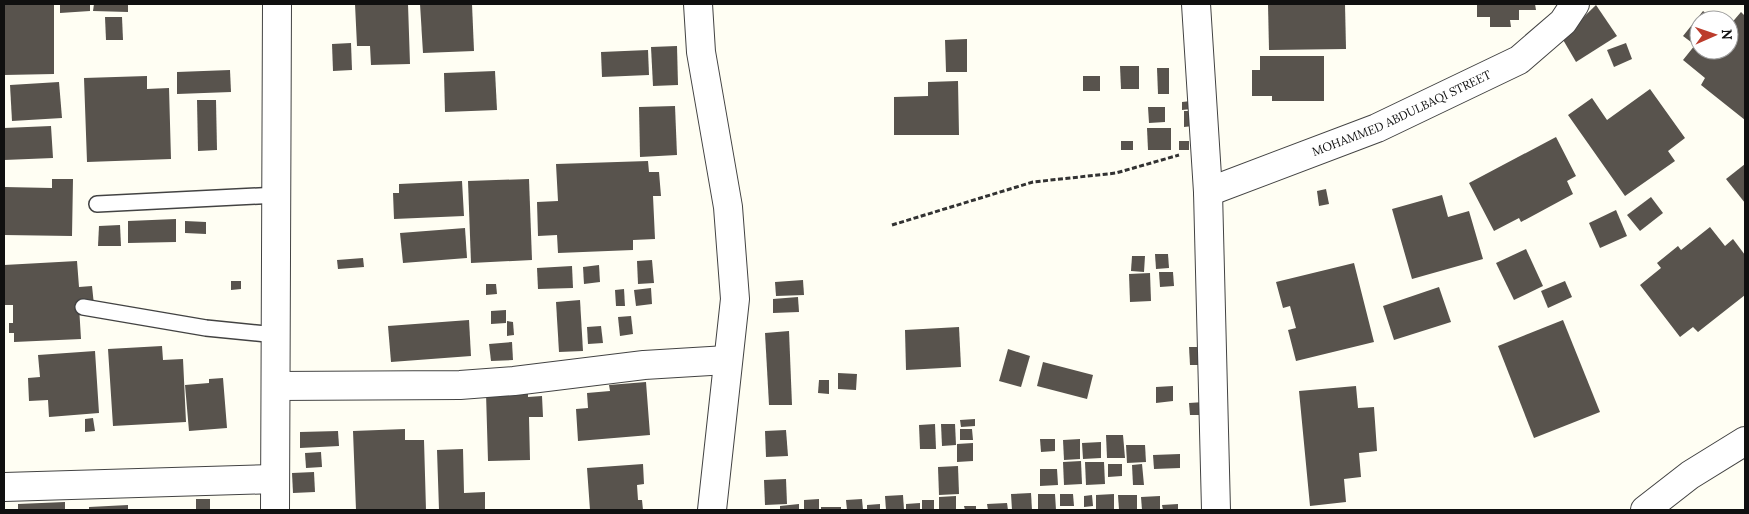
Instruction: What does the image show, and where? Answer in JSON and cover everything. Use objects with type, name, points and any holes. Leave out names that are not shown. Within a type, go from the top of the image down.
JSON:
[{"type":"street","points":[[275,510],[276,4]]},
{"type":"street","points":[[698,4],[701,52],[728,207],[735,300],[712,510]]},
{"type":"street","points":[[1196,4],[1208,192],[1216,510]]},
{"type":"street","name":"MOHAMMED ABDULBAQI STREET","points":[[1208,192],[1377,128],[1519,60],[1563,22],[1575,4]]},
{"type":"street","points":[[276,386],[460,385],[514,381],[644,365],[727,360]]},
{"type":"street","points":[[1646,510],[1690,475],[1745,442]]},
{"type":"street","points":[[4,487],[274,479]]},
{"type":"lane","points":[[97,204],[277,195]]},
{"type":"lane","points":[[84,307],[206,328],[276,336]]},
{"type":"path","points":[[892,225],[1033,182],[1116,173],[1204,148]]},
{"type":"building","points":[[4,4],[54,4],[54,74],[4,75]]},
{"type":"building","points":[[60,4],[90,4],[90,11],[60,13]]},
{"type":"building","points":[[94,4],[128,4],[128,12],[93,11]]},
{"type":"building","points":[[355,4],[408,4],[410,64],[371,65],[370,46],[357,46]]},
{"type":"building","points":[[420,4],[472,4],[474,51],[423,53]]},
{"type":"building","points":[[1268,4],[1345,4],[1346,49],[1269,50]]},
{"type":"building","points":[[1477,4],[1535,4],[1536,10],[1519,10],[1519,20],[1510,20],[1511,27],[1490,27],[1490,17],[1477,17]]},
{"type":"building","points":[[1596,5],[1617,36],[1576,62],[1562,38]]},
{"type":"building","points":[[1741,12],[1745,16],[1745,120],[1701,85],[1705,78],[1683,60],[1689,52],[1689,60],[1739,60],[1739,14]]},
{"type":"building","points":[[105,17],[122,17],[123,40],[106,40]]},
{"type":"building","points":[[1689,28],[1689,40],[1683,36]]},
{"type":"building","points":[[967,39],[967,72],[946,72],[945,40]]},
{"type":"building","points":[[351,43],[352,70],[333,71],[332,44]]},
{"type":"building","points":[[1626,43],[1632,59],[1614,67],[1607,50]]},
{"type":"building","points":[[677,46],[678,85],[653,86],[651,47]]},
{"type":"building","points":[[648,50],[649,75],[602,77],[601,52]]},
{"type":"building","points":[[1260,56],[1324,56],[1324,101],[1272,101],[1272,96],[1252,96],[1252,70],[1260,70]]},
{"type":"building","points":[[1120,66],[1139,66],[1139,89],[1121,89]]},
{"type":"building","points":[[1157,68],[1169,68],[1169,94],[1158,94]]},
{"type":"building","points":[[230,70],[231,92],[177,94],[177,72]]},
{"type":"building","points":[[495,71],[497,110],[445,112],[444,73]]},
{"type":"building","points":[[147,76],[147,89],[169,88],[171,159],[87,162],[84,78]]},
{"type":"building","points":[[1083,76],[1100,76],[1100,91],[1083,91]]},
{"type":"building","points":[[958,81],[959,135],[894,135],[894,97],[928,96],[928,82]]},
{"type":"building","points":[[59,82],[62,118],[12,121],[10,85]]},
{"type":"building","points":[[1650,89],[1685,138],[1668,151],[1675,161],[1625,196],[1568,115],[1592,98],[1607,120]]},
{"type":"building","points":[[197,100],[216,100],[217,150],[198,151]]},
{"type":"building","points":[[1191,101],[1191,109],[1182,110],[1182,102]]},
{"type":"building","points":[[675,106],[677,155],[640,157],[639,107]]},
{"type":"building","points":[[1148,107],[1165,107],[1165,122],[1149,123]]},
{"type":"building","points":[[1184,111],[1192,111],[1193,126],[1184,127]]},
{"type":"building","points":[[51,126],[53,158],[4,160],[4,128]]},
{"type":"building","points":[[1147,128],[1171,128],[1171,150],[1148,150]]},
{"type":"building","points":[[1556,137],[1576,176],[1567,181],[1573,194],[1521,222],[1519,218],[1494,231],[1469,183]]},
{"type":"building","points":[[1121,141],[1133,141],[1133,150],[1121,150]]},
{"type":"building","points":[[1179,141],[1189,141],[1189,150],[1179,150]]},
{"type":"building","points":[[648,161],[649,172],[659,172],[661,196],[653,196],[655,239],[633,240],[633,250],[558,253],[557,235],[538,236],[537,202],[558,201],[556,164]]},
{"type":"building","points":[[1745,164],[1745,203],[1726,179]]},
{"type":"building","points":[[52,179],[73,179],[72,236],[4,235],[4,187],[52,188]]},
{"type":"building","points":[[529,179],[532,260],[471,263],[468,181]]},
{"type":"building","points":[[462,181],[464,216],[394,219],[393,193],[399,193],[399,184]]},
{"type":"building","points":[[1326,189],[1329,204],[1319,206],[1317,191]]},
{"type":"building","points":[[1442,195],[1448,217],[1469,211],[1483,259],[1412,279],[1392,209]]},
{"type":"building","points":[[1651,197],[1663,213],[1640,231],[1627,215]]},
{"type":"building","points":[[1616,210],[1627,236],[1600,248],[1589,223]]},
{"type":"building","points":[[176,219],[176,242],[128,243],[128,221]]},
{"type":"building","points":[[185,221],[206,222],[206,234],[185,233]]},
{"type":"building","points":[[120,225],[121,246],[98,246],[99,226]]},
{"type":"building","points":[[1710,227],[1725,246],[1733,239],[1745,255],[1745,295],[1698,332],[1693,327],[1680,337],[1640,285],[1661,268],[1657,263],[1678,246],[1681,250]]},
{"type":"building","points":[[465,228],[467,258],[403,263],[400,233]]},
{"type":"building","points":[[1526,249],[1543,286],[1514,300],[1496,263]]},
{"type":"building","points":[[1155,254],[1168,254],[1169,268],[1156,269]]},
{"type":"building","points":[[1132,256],[1145,256],[1144,272],[1131,271]]},
{"type":"building","points":[[363,258],[364,267],[338,269],[337,260]]},
{"type":"building","points":[[652,260],[654,283],[638,284],[637,261]]},
{"type":"building","points":[[77,261],[79,287],[92,286],[94,305],[79,306],[81,339],[14,342],[14,333],[9,333],[9,323],[13,323],[13,305],[4,305],[4,265]]},
{"type":"building","points":[[1354,263],[1374,342],[1296,361],[1288,330],[1296,328],[1290,306],[1283,308],[1276,282]]},
{"type":"building","points":[[599,265],[600,282],[584,284],[583,267]]},
{"type":"building","points":[[572,266],[573,288],[538,289],[537,268]]},
{"type":"building","points":[[1159,272],[1173,272],[1174,286],[1160,287]]},
{"type":"building","points":[[1150,273],[1151,301],[1130,302],[1129,274]]},
{"type":"building","points":[[803,280],[804,295],[776,296],[775,282]]},
{"type":"building","points":[[231,281],[241,281],[241,289],[231,290]]},
{"type":"building","points":[[1565,281],[1572,297],[1548,308],[1541,291]]},
{"type":"building","points":[[486,284],[496,284],[497,294],[486,295]]},
{"type":"building","points":[[1439,287],[1451,322],[1394,340],[1383,306]]},
{"type":"building","points":[[651,288],[652,304],[636,306],[634,290]]},
{"type":"building","points":[[624,289],[625,306],[616,306],[615,290]]},
{"type":"building","points":[[798,297],[799,312],[773,313],[773,299]]},
{"type":"building","points":[[580,300],[583,351],[559,352],[556,302]]},
{"type":"building","points":[[506,310],[506,323],[491,324],[491,311]]},
{"type":"building","points":[[631,316],[633,334],[620,336],[618,317]]},
{"type":"building","points":[[469,320],[471,356],[391,362],[388,326]]},
{"type":"building","points":[[1563,320],[1600,412],[1534,438],[1498,346]]},
{"type":"building","points":[[507,321],[513,322],[514,335],[507,336]]},
{"type":"building","points":[[601,326],[603,343],[588,344],[587,327]]},
{"type":"building","points":[[959,327],[961,367],[906,370],[905,330]]},
{"type":"building","points":[[789,331],[792,405],[769,405],[765,333]]},
{"type":"building","points":[[512,342],[513,360],[491,361],[489,344]]},
{"type":"building","points":[[162,346],[163,360],[183,359],[186,422],[113,426],[108,349]]},
{"type":"building","points":[[1189,347],[1206,347],[1207,365],[1190,365]]},
{"type":"building","points":[[1008,349],[1030,356],[1021,387],[999,381]]},
{"type":"building","points":[[95,351],[99,413],[49,417],[48,400],[29,401],[28,378],[40,377],[38,355]]},
{"type":"building","points":[[1043,362],[1093,375],[1087,399],[1037,386]]},
{"type":"building","points":[[838,373],[857,374],[856,390],[838,389]]},
{"type":"building","points":[[223,378],[227,428],[189,431],[185,385],[209,383],[209,379]]},
{"type":"building","points":[[819,380],[829,380],[829,394],[818,393]]},
{"type":"building","points":[[646,382],[650,435],[578,441],[576,409],[588,408],[587,393],[610,391],[609,385]]},
{"type":"building","points":[[528,384],[528,397],[542,396],[543,417],[529,417],[530,460],[488,461],[486,393]]},
{"type":"building","points":[[1173,386],[1173,401],[1156,403],[1156,387]]},
{"type":"building","points":[[1356,386],[1358,408],[1374,407],[1377,451],[1359,453],[1361,477],[1344,479],[1346,502],[1310,506],[1299,391]]},
{"type":"building","points":[[1204,402],[1205,415],[1190,415],[1189,403]]},
{"type":"building","points":[[93,418],[95,431],[85,432],[85,419]]},
{"type":"building","points":[[975,419],[975,426],[961,427],[960,420]]},
{"type":"building","points":[[935,424],[936,449],[920,449],[919,425]]},
{"type":"building","points":[[941,424],[955,424],[956,445],[942,446]]},
{"type":"building","points":[[405,429],[405,440],[424,440],[426,510],[356,510],[353,431]]},
{"type":"building","points":[[960,429],[972,429],[973,440],[960,440]]},
{"type":"building","points":[[786,430],[788,456],[766,457],[765,431]]},
{"type":"building","points":[[338,431],[339,446],[300,448],[300,432]]},
{"type":"building","points":[[1106,435],[1123,435],[1125,458],[1107,458]]},
{"type":"building","points":[[1040,439],[1055,439],[1055,451],[1041,452]]},
{"type":"building","points":[[1080,439],[1080,459],[1064,460],[1063,440]]},
{"type":"building","points":[[1101,442],[1101,458],[1083,459],[1082,443]]},
{"type":"building","points":[[973,443],[973,461],[957,462],[957,444]]},
{"type":"building","points":[[1126,445],[1145,445],[1146,462],[1127,463]]},
{"type":"building","points":[[463,449],[464,493],[485,492],[485,510],[439,510],[437,450]]},
{"type":"building","points":[[321,452],[322,467],[306,468],[305,453]]},
{"type":"building","points":[[1180,454],[1180,468],[1154,469],[1153,455]]},
{"type":"building","points":[[1081,461],[1082,484],[1064,485],[1063,462]]},
{"type":"building","points":[[1085,462],[1104,462],[1105,484],[1086,485]]},
{"type":"building","points":[[643,464],[644,484],[637,485],[638,500],[642,500],[643,510],[590,510],[587,468]]},
{"type":"building","points":[[1108,464],[1122,464],[1122,476],[1108,477]]},
{"type":"building","points":[[1142,464],[1144,485],[1133,485],[1132,465]]},
{"type":"building","points":[[958,466],[959,494],[939,495],[938,467]]},
{"type":"building","points":[[1040,469],[1057,469],[1058,485],[1040,486]]},
{"type":"building","points":[[314,472],[315,492],[293,493],[292,473]]},
{"type":"building","points":[[786,479],[787,504],[765,505],[764,480]]},
{"type":"building","points":[[1031,493],[1032,510],[1012,510],[1011,494]]},
{"type":"building","points":[[1038,494],[1055,494],[1056,510],[1038,510]]},
{"type":"building","points":[[1060,494],[1073,494],[1074,506],[1060,506]]},
{"type":"building","points":[[1114,494],[1114,510],[1096,510],[1096,495]]},
{"type":"building","points":[[903,495],[904,510],[886,510],[885,496]]},
{"type":"building","points":[[1092,495],[1093,506],[1084,507],[1084,496]]},
{"type":"building","points":[[1118,495],[1137,495],[1137,510],[1119,510]]},
{"type":"building","points":[[956,496],[956,510],[939,510],[939,497]]},
{"type":"building","points":[[1160,496],[1160,510],[1142,510],[1141,497]]},
{"type":"building","points":[[196,499],[210,499],[210,510],[196,510]]},
{"type":"building","points":[[819,499],[819,510],[804,510],[804,500]]},
{"type":"building","points":[[862,499],[863,510],[847,510],[846,500]]},
{"type":"building","points":[[922,500],[934,500],[934,510],[922,510]]},
{"type":"building","points":[[65,502],[65,510],[18,510],[18,504]]},
{"type":"building","points":[[920,503],[920,510],[906,510],[906,504]]},
{"type":"building","points":[[1007,503],[1008,510],[988,510],[987,504]]},
{"type":"building","points":[[799,504],[799,510],[780,510],[780,506]]},
{"type":"building","points":[[880,504],[880,510],[867,510],[867,505]]},
{"type":"building","points":[[1178,504],[1178,510],[1163,510],[1162,505]]},
{"type":"building","points":[[128,505],[128,510],[89,510],[89,507]]},
{"type":"building","points":[[964,506],[976,506],[976,510],[965,510]]},
{"type":"building","points":[[821,507],[841,507],[841,510],[821,510]]}]
